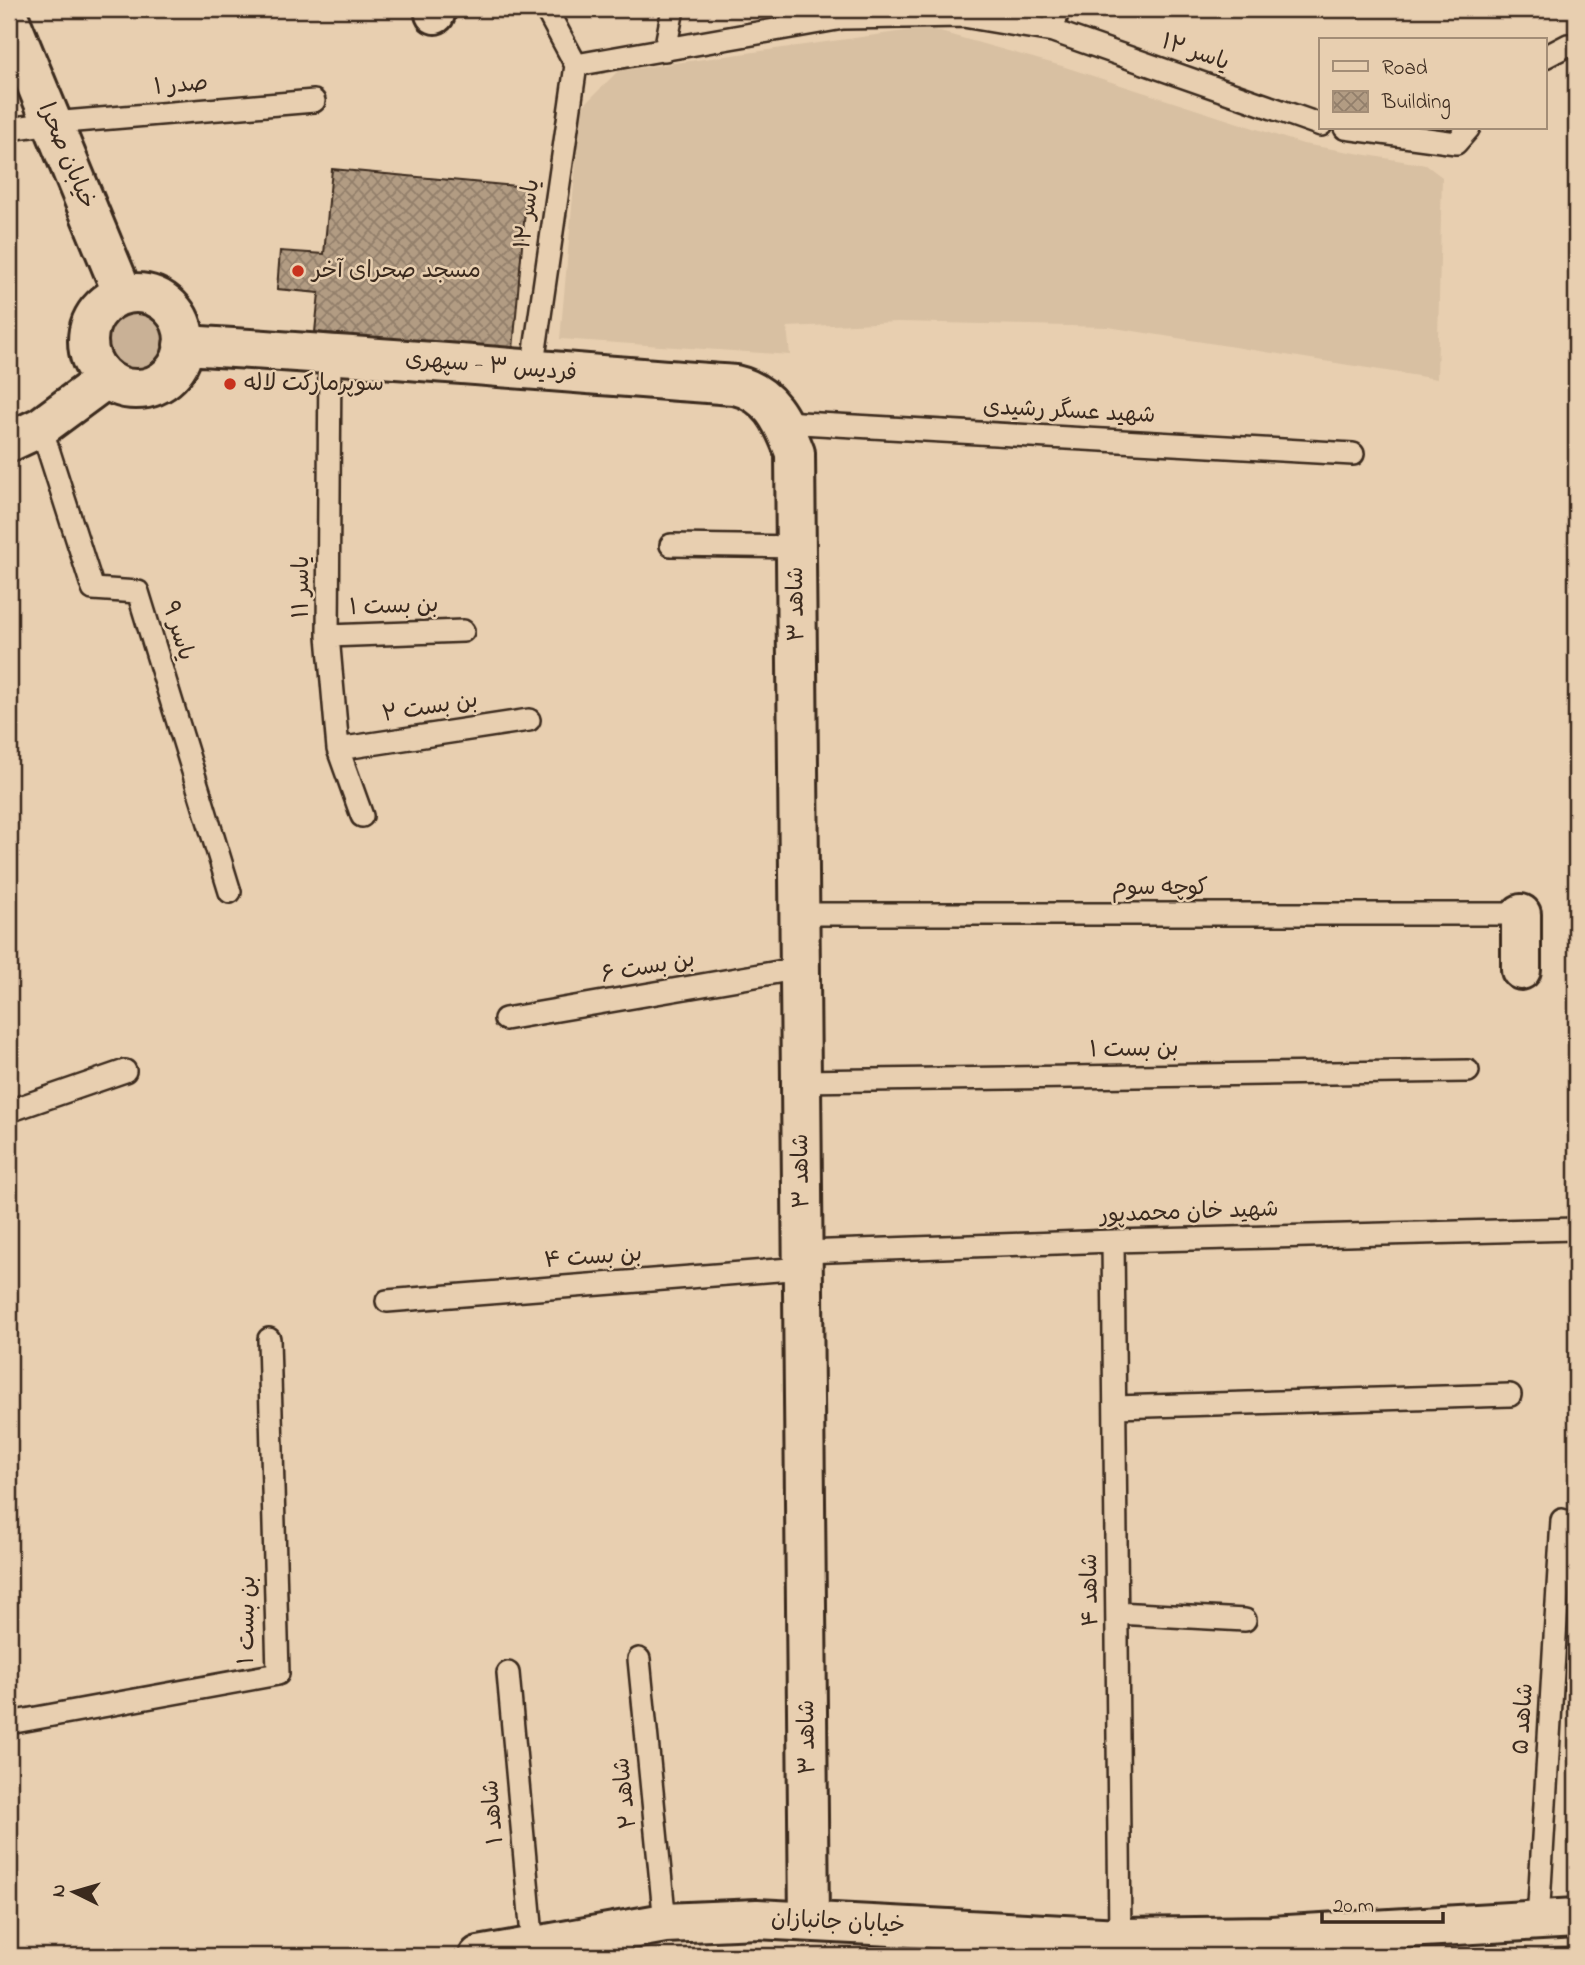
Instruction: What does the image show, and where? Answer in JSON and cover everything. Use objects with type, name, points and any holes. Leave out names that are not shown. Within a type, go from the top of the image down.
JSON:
[{"type":"street","name":"خیابان صحرا","points":[[9,18],[123,294]]},
{"type":"street","points":[[123,294],[149,295],[161,300],[179,319],[183,345],[175,369],[155,386],[130,389],[117,386],[96,370],[87,345],[88,331],[101,308],[111,300],[123,294]]},
{"type":"street","name":"فردیس ۳ - سپهری","points":[[183,345],[330,353],[735,385],[757,393],[769,403],[783,422]]},
{"type":"street","points":[[25,434],[106,379]]},
{"type":"street","name":"شاهد ۳","points":[[783,422],[795,453],[809,1921]]},
{"type":"street","points":[[1521,914],[1521,970]]},
{"type":"street","name":"خیابان جانبازان","points":[[479,1956],[665,1923],[757,1919],[1120,1938],[1272,1936],[1576,1919]]},
{"type":"lane","points":[[546,9],[576,65]]},
{"type":"lane","points":[[665,50],[674,9]]},
{"type":"lane","points":[[1053,31],[1058,9]]},
{"type":"lane","name":"یاسر ۱۲","points":[[532,371],[576,65],[665,50],[799,17],[963,16],[1053,31],[1319,123]]},
{"type":"lane","points":[[1546,56],[1568,45],[1576,46]]},
{"type":"lane","name":"صدر ۱","points":[[9,129],[314,101]]},
{"type":"lane","points":[[1360,130],[1456,143],[1467,130]]},
{"type":"lane","name":"یاسر ۱۱","points":[[330,353],[328,636],[338,749],[362,816]]},
{"type":"lane","name":"شهید عسگر رشیدی","points":[[783,422],[1353,454]]},
{"type":"lane","name":"یاسر ۹","points":[[25,434],[93,589],[138,592],[230,892]]},
{"type":"lane","points":[[671,545],[796,547]]},
{"type":"lane","name":"بن بست ۱","points":[[328,636],[463,631]]},
{"type":"lane","name":"بن بست ۲","points":[[338,749],[529,720]]},
{"type":"lane","name":"کوچه سوم","points":[[800,914],[1521,914]]},
{"type":"lane","name":"بن بست ۶","points":[[505,1019],[801,968]]},
{"type":"lane","points":[[9,1111],[125,1071]]},
{"type":"lane","name":"بن بست ۱","points":[[802,1081],[1468,1071]]},
{"type":"lane","name":"شهید خان محمدپور","points":[[803,1260],[1113,1241],[1576,1229]]},
{"type":"lane","name":"شاهد ۴","points":[[1113,1241],[1120,1938]]},
{"type":"lane","name":"بن بست ۴","points":[[387,1301],[803,1260]]},
{"type":"lane","name":"بن بست ۱","points":[[9,1723],[278,1674],[269,1339]]},
{"type":"lane","points":[[1115,1407],[1510,1395]]},
{"type":"lane","name":"شاهد ۵","points":[[1538,1921],[1562,1521]]},
{"type":"lane","points":[[1117,1613],[1245,1620]]},
{"type":"lane","name":"شاهد ۲","points":[[639,1659],[665,1923]]},
{"type":"lane","name":"شاهد ۱","points":[[508,1673],[533,1947]]},
{"type":"shaded area","points":[[926,28],[1062,66],[1303,144],[1426,165],[1442,177],[1437,379],[1108,327],[898,322],[787,327],[790,355],[560,339],[581,108],[618,71]]},
{"type":"shaded area","points":[[129,309],[143,309],[155,314],[164,323],[169,342],[167,355],[160,366],[143,375],[129,375],[117,370],[108,361],[103,349],[103,335],[108,323],[117,314]]},
{"type":"shaded area","points":[[1576,1947],[1576,1956],[1471,1956]]},
{"type":"building","name":"مسجد صحرای آخر","points":[[332,169],[527,187],[513,350],[315,332],[319,293],[277,289],[280,251],[324,254]]},
{"type":"place","name":"مسجد صحرای آخر","points":[[298,271]]},
{"type":"place","name":"سوپرمارکت لاله","points":[[230,384]]}]
